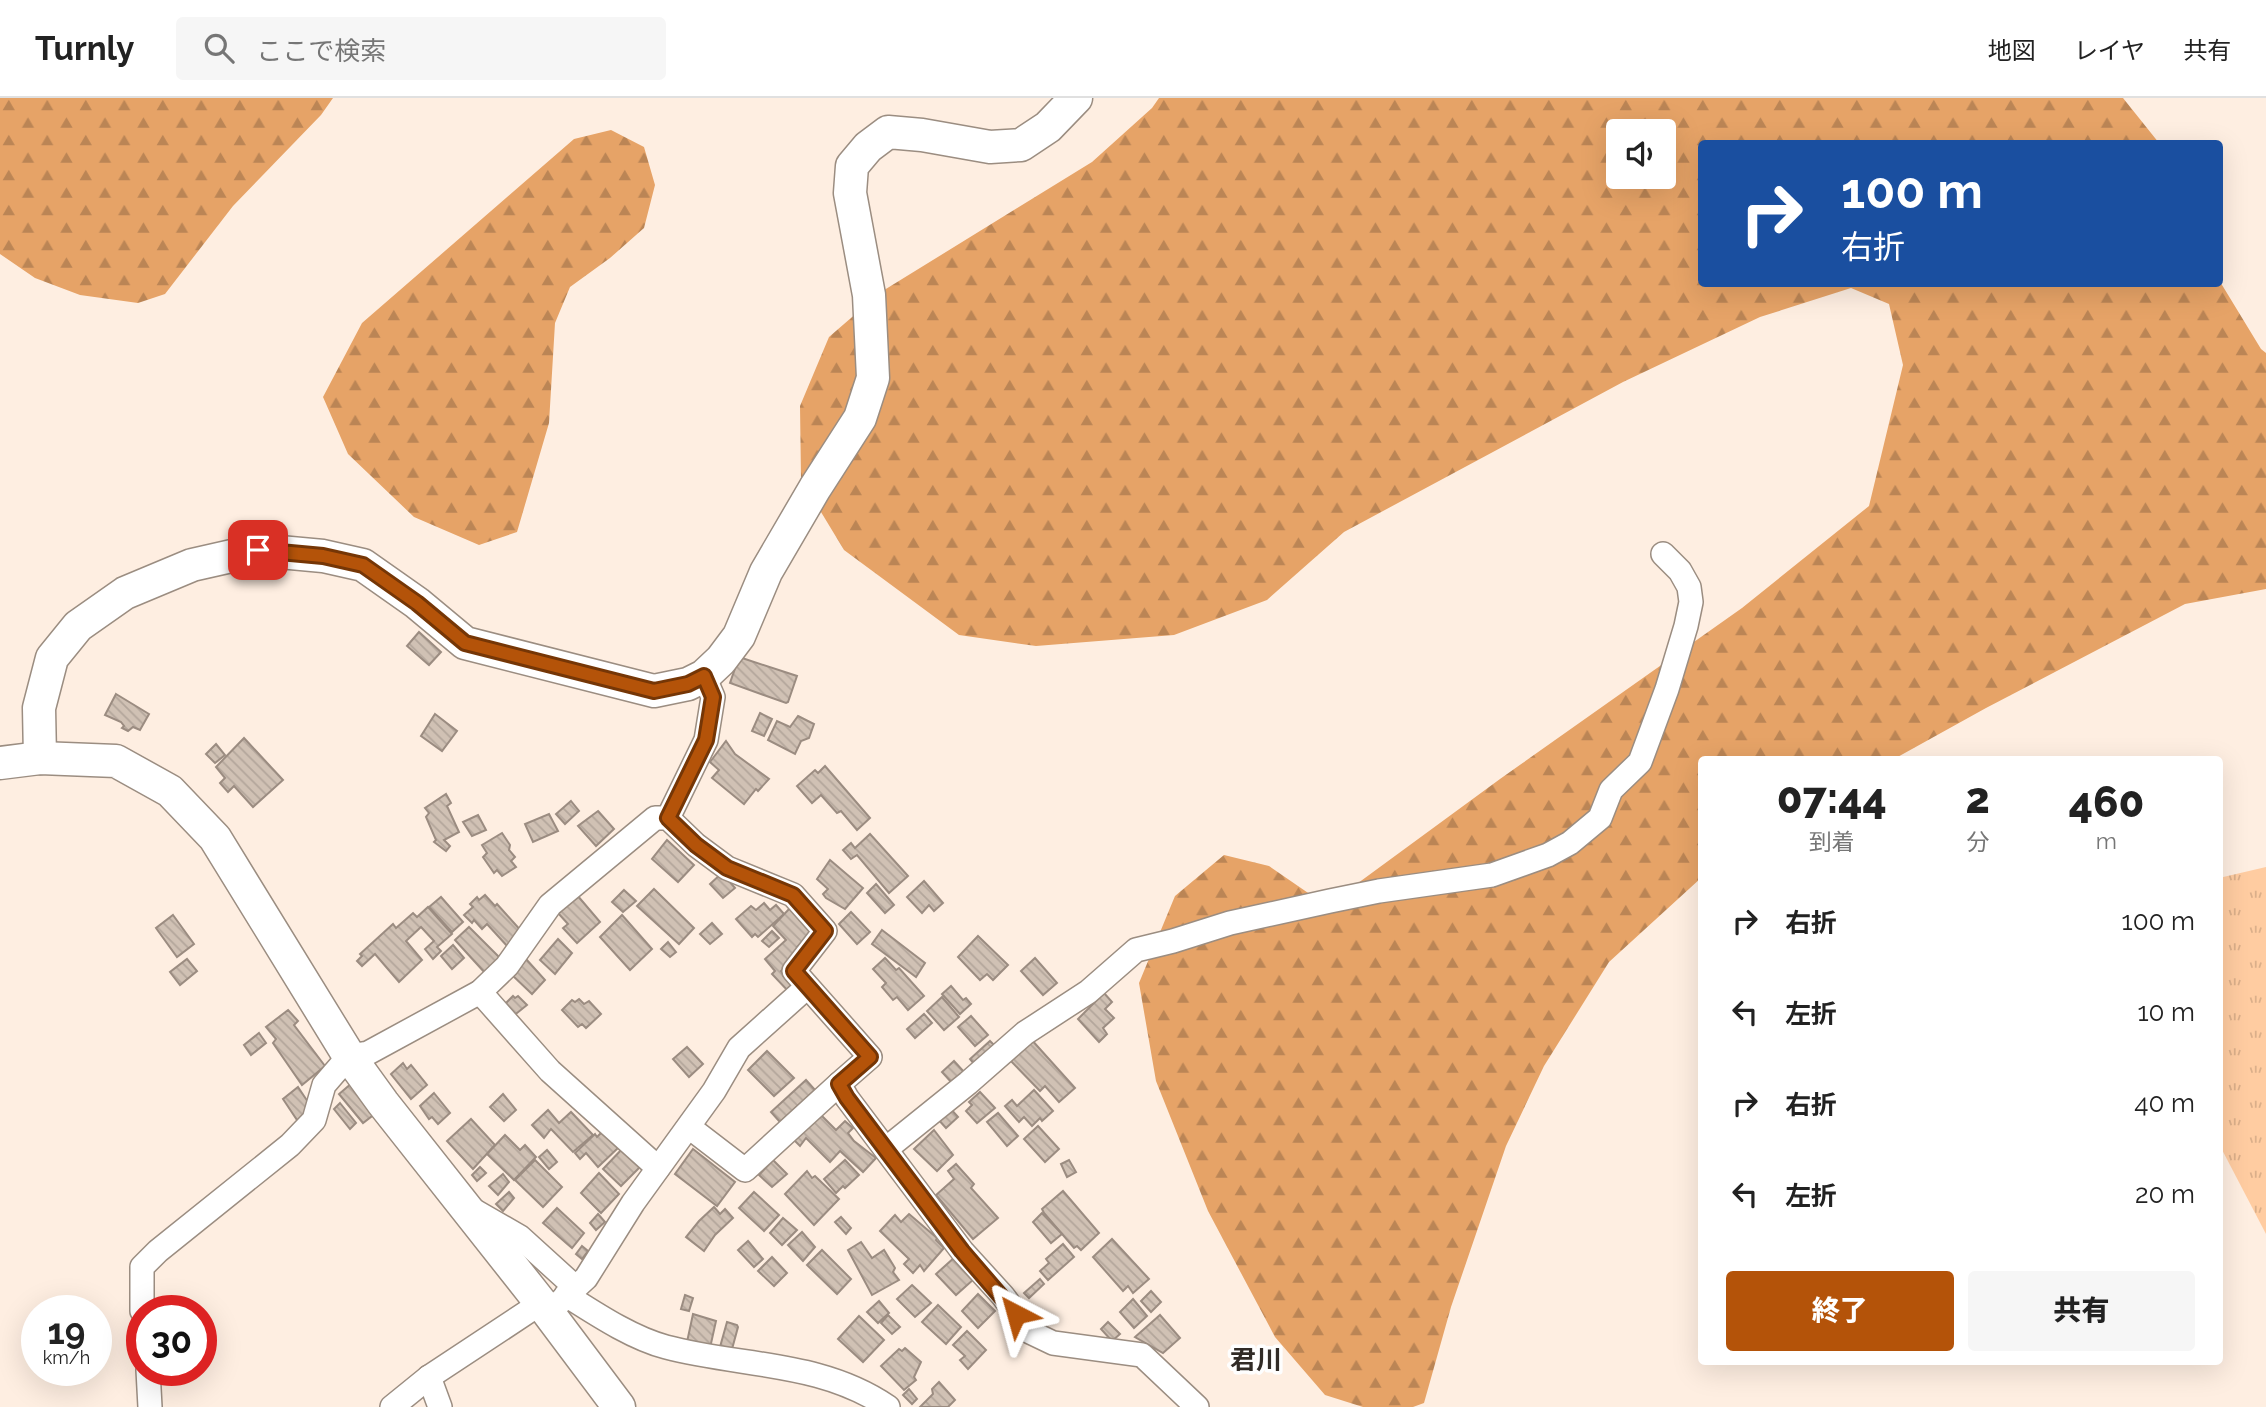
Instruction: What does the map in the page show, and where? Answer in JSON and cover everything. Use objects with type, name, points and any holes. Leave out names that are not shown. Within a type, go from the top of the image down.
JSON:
[{"type":"street","points":[[40,758],[39,708],[52,658],[78,625],[125,593],[192,565],[258,550],[323,556],[363,565],[417,603],[465,643],[654,691],[688,684],[704,676],[721,660],[739,636],[766,572],[860,418],[873,378],[869,295],[850,193],[852,166],[867,147],[888,132],[961,140],[990,147],[1021,145],[1048,127],[1076,98]]},
{"type":"street","points":[[886,1149],[968,1083],[1025,1032],[1088,992],[1136,950],[1173,942],[1230,923],[1330,901],[1379,891],[1492,875],[1548,855],[1570,843],[1600,818],[1611,790],[1640,762],[1667,689],[1691,602],[1689,587],[1680,571],[1664,554]]},
{"type":"street","points":[[668,818],[706,740],[713,697],[704,676]]},
{"type":"street","points":[[0,763],[40,758],[116,761],[170,791],[215,838],[349,1056],[458,1201],[557,1300],[619,1407]]},
{"type":"street","points":[[142,1295],[142,1267],[298,1137],[314,1120],[324,1085],[349,1056],[368,1053],[480,992],[506,966],[550,905],[655,818],[668,818],[696,845],[727,868],[793,895],[825,931],[794,971],[870,1057],[745,1170],[689,1128]]},
{"type":"street","points":[[392,1407],[429,1377],[557,1300],[586,1279],[610,1238],[714,1091],[739,1048],[807,987]]},
{"type":"street","points":[[480,992],[550,1071],[658,1168]]},
{"type":"street","points":[[839,1084],[962,1251],[1003,1296],[1030,1332],[1053,1343],[1142,1355],[1197,1407]]},
{"type":"street","points":[[557,1300],[663,1346],[709,1357],[816,1373],[853,1387],[888,1407]]},
{"type":"street","points":[[429,1377],[440,1407]]},
{"type":"street","points":[[149,1386],[150,1407]]},
{"type":"green space","points":[[0,98],[333,98],[321,115],[233,206],[165,294],[138,303],[80,295],[35,278],[0,254]]},
{"type":"green space","points":[[1159,98],[2123,98],[2157,140],[1698,140],[1698,287],[2223,287],[2266,353],[2266,589],[2185,604],[1899,756],[1698,756],[1698,881],[1609,962],[1544,1066],[1506,1146],[1451,1307],[1424,1403],[1413,1407],[1363,1407],[1325,1395],[1275,1337],[1208,1211],[1156,1081],[1139,983],[1175,896],[1224,855],[1269,866],[1330,908],[1354,886],[1500,779],[1742,608],[1869,506],[1903,365],[1889,304],[1851,288],[1760,317],[1623,382],[1344,532],[1267,600],[1174,635],[1036,646],[959,635],[844,550],[801,479],[800,406],[829,337],[881,292],[1092,162],[1152,108]]},
{"type":"green space","points":[[611,130],[644,147],[655,185],[644,228],[610,258],[570,287],[555,323],[549,423],[517,532],[479,545],[414,517],[348,454],[323,397],[362,323],[574,139]]},
{"type":"green space","points":[[2266,867],[2266,1234],[2223,1152],[2223,877]]},
{"type":"building","points":[[419,632],[441,652],[429,665],[407,646]]},
{"type":"building","points":[[739,657],[797,676],[788,702],[730,683]]},
{"type":"building","points":[[116,694],[149,714],[140,730],[133,727],[128,731],[122,728],[124,726],[121,722],[105,715]]},
{"type":"building","points":[[760,713],[772,719],[764,736],[752,731]]},
{"type":"building","points":[[435,714],[457,731],[442,751],[421,736]]},
{"type":"building","points":[[798,716],[814,724],[809,738],[801,741],[795,754],[768,740],[777,721],[790,727]]},
{"type":"building","points":[[244,738],[283,780],[253,807],[234,786],[228,792],[220,783],[225,778],[216,767]]},
{"type":"building","points":[[726,741],[735,754],[769,779],[758,791],[756,789],[744,804],[712,778],[719,770],[710,762]]},
{"type":"building","points":[[216,744],[225,755],[215,763],[206,754]]},
{"type":"building","points":[[825,766],[870,818],[857,830],[841,811],[837,813],[821,795],[812,803],[797,786],[815,770],[818,773]]},
{"type":"building","points":[[446,794],[451,803],[447,806],[459,832],[444,840],[450,846],[446,851],[434,842],[436,840],[426,817],[429,813],[425,808]]},
{"type":"building","points":[[571,801],[579,811],[565,824],[556,814]]},
{"type":"building","points":[[598,811],[614,829],[596,846],[578,826]]},
{"type":"building","points":[[549,814],[558,831],[533,842],[525,824]]},
{"type":"building","points":[[478,815],[486,830],[472,836],[463,822]]},
{"type":"building","points":[[502,833],[515,857],[511,861],[516,867],[502,876],[497,870],[494,873],[483,857],[487,853],[482,845]]},
{"type":"building","points":[[870,834],[908,876],[889,893],[857,855],[851,859],[843,850],[851,843],[855,848]]},
{"type":"building","points":[[667,840],[694,865],[678,882],[652,859]]},
{"type":"building","points":[[830,860],[863,888],[845,909],[826,898],[823,894],[828,889],[817,879]]},
{"type":"building","points":[[722,873],[735,888],[723,898],[710,884]]},
{"type":"building","points":[[924,881],[943,903],[934,911],[929,905],[922,913],[907,897]]},
{"type":"building","points":[[876,884],[894,905],[885,913],[867,893]]},
{"type":"building","points":[[654,889],[694,928],[679,944],[637,906]]},
{"type":"building","points":[[624,890],[636,901],[623,912],[612,902]]},
{"type":"building","points":[[485,895],[495,906],[497,904],[523,933],[508,947],[487,924],[482,929],[474,920],[472,923],[464,915],[473,907],[470,904],[477,897],[479,900]]},
{"type":"building","points":[[577,895],[600,922],[577,943],[563,928],[568,924],[558,913]]},
{"type":"building","points":[[441,897],[463,922],[452,932],[429,907]]},
{"type":"building","points":[[764,903],[770,910],[776,905],[784,914],[758,937],[755,934],[752,937],[736,919],[751,906],[756,910]]},
{"type":"building","points":[[428,907],[452,934],[437,947],[441,951],[433,959],[425,949],[434,941],[421,927],[406,941],[422,960],[399,982],[375,954],[362,966],[357,961],[362,956],[360,954],[393,924],[396,928],[413,913],[417,917]]},
{"type":"building","points":[[790,908],[812,933],[797,947],[802,952],[781,971],[793,985],[787,990],[772,974],[775,971],[765,959],[786,940],[773,926]]},
{"type":"building","points":[[851,912],[870,932],[857,944],[839,924]]},
{"type":"building","points":[[173,915],[194,944],[177,957],[156,928]]},
{"type":"building","points":[[622,915],[652,949],[630,970],[600,937]]},
{"type":"building","points":[[712,923],[722,934],[710,944],[700,934]]},
{"type":"building","points":[[469,927],[502,960],[486,974],[455,940]]},
{"type":"building","points":[[882,930],[925,963],[916,977],[872,944]]},
{"type":"building","points":[[772,931],[779,938],[769,947],[762,941]]},
{"type":"building","points":[[978,936],[1008,965],[993,980],[987,974],[980,980],[958,957]]},
{"type":"building","points":[[558,939],[572,953],[555,974],[540,960]]},
{"type":"building","points":[[668,942],[676,952],[670,957],[661,949]]},
{"type":"building","points":[[453,945],[464,958],[452,969],[441,956]]},
{"type":"building","points":[[885,958],[896,970],[899,968],[924,996],[908,1010],[897,997],[893,1000],[882,987],[886,983],[873,969]]},
{"type":"building","points":[[1035,958],[1057,983],[1043,995],[1021,971]]},
{"type":"building","points":[[187,959],[197,971],[180,985],[170,972]]},
{"type":"building","points":[[526,959],[545,980],[532,994],[511,974]]},
{"type":"building","points":[[951,986],[963,1000],[966,998],[971,1004],[960,1014],[942,994]]},
{"type":"building","points":[[1104,993],[1112,1002],[1105,1009],[1114,1018],[1103,1028],[1107,1034],[1099,1042],[1078,1019]]},
{"type":"building","points":[[513,996],[518,996],[527,1005],[512,1017],[502,1007]]},
{"type":"building","points":[[942,997],[959,1017],[944,1030],[927,1011]]},
{"type":"building","points":[[579,999],[584,1004],[589,1001],[601,1014],[586,1028],[582,1024],[578,1027],[562,1010],[572,1000],[575,1002]]},
{"type":"building","points":[[288,1010],[298,1021],[294,1025],[325,1066],[302,1085],[273,1043],[276,1039],[266,1027]]},
{"type":"building","points":[[924,1014],[932,1023],[915,1038],[907,1029]]},
{"type":"building","points":[[971,1016],[988,1035],[975,1046],[958,1027]]},
{"type":"building","points":[[259,1033],[266,1043],[251,1055],[244,1045]]},
{"type":"building","points":[[1030,1038],[1075,1088],[1059,1102],[1045,1086],[1040,1091],[1008,1058]]},
{"type":"building","points":[[990,1041],[996,1047],[975,1065],[970,1059]]},
{"type":"building","points":[[687,1047],[703,1064],[689,1077],[673,1059]]},
{"type":"building","points":[[767,1051],[794,1078],[774,1096],[748,1070]]},
{"type":"building","points":[[954,1061],[965,1073],[953,1084],[942,1072]]},
{"type":"building","points":[[403,1063],[407,1069],[411,1065],[427,1085],[411,1099],[391,1074]]},
{"type":"building","points":[[806,1080],[815,1090],[780,1122],[771,1112]]},
{"type":"building","points":[[352,1083],[376,1113],[363,1123],[339,1094]]},
{"type":"building","points":[[298,1087],[314,1111],[299,1123],[283,1099]]},
{"type":"building","points":[[1034,1090],[1053,1111],[1032,1126],[1024,1117],[1019,1122],[1005,1106],[1012,1100],[1017,1106]]},
{"type":"building","points":[[980,1092],[995,1108],[977,1123],[966,1111],[972,1105],[969,1102]]},
{"type":"building","points":[[434,1093],[450,1113],[438,1124],[432,1117],[429,1119],[420,1106]]},
{"type":"building","points":[[503,1094],[516,1110],[504,1121],[490,1107]]},
{"type":"building","points":[[340,1103],[356,1123],[350,1129],[334,1109]]},
{"type":"building","points":[[949,1107],[958,1117],[946,1128],[937,1118]]},
{"type":"building","points":[[548,1110],[559,1123],[571,1112],[593,1135],[573,1152],[551,1129],[544,1138],[532,1125]]},
{"type":"building","points":[[818,1112],[836,1130],[845,1121],[853,1128],[848,1133],[854,1141],[876,1158],[863,1172],[840,1151],[830,1162],[806,1138],[800,1146],[793,1139]]},
{"type":"building","points":[[998,1113],[1018,1136],[1007,1146],[987,1122]]},
{"type":"building","points":[[471,1119],[495,1145],[473,1169],[447,1141]]},
{"type":"building","points":[[1038,1126],[1059,1149],[1045,1162],[1024,1139]]},
{"type":"building","points":[[934,1130],[953,1155],[937,1171],[914,1149]]},
{"type":"building","points":[[602,1132],[618,1148],[598,1167],[586,1153],[580,1159],[575,1153],[595,1134],[597,1137]]},
{"type":"building","points":[[505,1135],[520,1150],[525,1145],[536,1157],[514,1180],[487,1154]]},
{"type":"building","points":[[624,1147],[642,1165],[621,1186],[603,1169]]},
{"type":"building","points":[[693,1149],[735,1182],[717,1206],[675,1174]]},
{"type":"building","points":[[547,1150],[557,1162],[549,1169],[539,1157]]},
{"type":"building","points":[[535,1160],[562,1187],[543,1207],[515,1180]]},
{"type":"building","points":[[773,1160],[787,1174],[772,1187],[759,1175]]},
{"type":"building","points":[[845,1160],[859,1175],[836,1193],[824,1179]]},
{"type":"building","points":[[1069,1160],[1076,1172],[1067,1177],[1061,1164]]},
{"type":"building","points":[[956,1164],[974,1184],[971,1188],[998,1218],[973,1239],[936,1195],[954,1179],[948,1171]]},
{"type":"building","points":[[480,1167],[486,1173],[477,1181],[472,1175]]},
{"type":"building","points":[[807,1171],[839,1199],[814,1225],[785,1194]]},
{"type":"building","points":[[599,1173],[619,1194],[601,1213],[581,1193]]},
{"type":"building","points":[[503,1174],[509,1182],[498,1195],[489,1186]]},
{"type":"building","points":[[1063,1191],[1099,1233],[1081,1250],[1077,1246],[1074,1248],[1042,1209]]},
{"type":"building","points":[[509,1192],[514,1198],[503,1211],[496,1204]]},
{"type":"building","points":[[754,1192],[779,1215],[764,1231],[739,1208]]},
{"type":"building","points":[[714,1207],[720,1214],[725,1209],[733,1218],[715,1235],[704,1251],[686,1237]]},
{"type":"building","points":[[557,1208],[584,1233],[572,1248],[543,1223]]},
{"type":"building","points":[[1042,1213],[1062,1234],[1051,1243],[1033,1222]]},
{"type":"building","points":[[598,1214],[605,1222],[596,1230],[590,1223]]},
{"type":"building","points":[[909,1214],[937,1238],[944,1248],[924,1271],[920,1265],[913,1273],[904,1264],[909,1259],[880,1231],[895,1215],[901,1222]]},
{"type":"building","points":[[841,1217],[851,1228],[846,1234],[835,1222]]},
{"type":"building","points":[[783,1218],[797,1230],[782,1245],[770,1233]]},
{"type":"building","points":[[802,1232],[815,1247],[803,1261],[788,1245]]},
{"type":"building","points":[[1112,1239],[1149,1279],[1133,1293],[1128,1286],[1123,1291],[1093,1257]]},
{"type":"building","points":[[748,1241],[763,1259],[754,1267],[738,1250]]},
{"type":"building","points":[[861,1242],[872,1258],[884,1250],[899,1280],[872,1295],[848,1250]]},
{"type":"building","points":[[1063,1244],[1074,1257],[1048,1280],[1040,1271],[1049,1263],[1046,1259]]},
{"type":"building","points":[[582,1246],[588,1251],[582,1259],[576,1254]]},
{"type":"building","points":[[822,1250],[851,1279],[837,1294],[807,1265]]},
{"type":"building","points":[[772,1257],[787,1273],[774,1286],[758,1271]]},
{"type":"building","points":[[955,1257],[974,1279],[956,1295],[936,1274]]},
{"type":"building","points":[[1040,1279],[1044,1284],[1029,1298],[1024,1293]]},
{"type":"building","points":[[912,1285],[931,1303],[915,1317],[897,1299]]},
{"type":"building","points":[[1151,1291],[1161,1302],[1151,1312],[1141,1301]]},
{"type":"building","points":[[978,1294],[995,1311],[978,1328],[962,1311]]},
{"type":"building","points":[[685,1295],[693,1298],[689,1311],[681,1309]]},
{"type":"building","points":[[1133,1299],[1147,1316],[1134,1328],[1120,1312]]},
{"type":"building","points":[[879,1301],[889,1313],[878,1323],[867,1312]]},
{"type":"building","points":[[938,1305],[961,1327],[946,1344],[922,1322]]},
{"type":"building","points":[[693,1314],[716,1321],[710,1348],[687,1342]]},
{"type":"building","points":[[888,1315],[900,1327],[892,1334],[881,1323]]},
{"type":"building","points":[[1160,1315],[1180,1338],[1163,1353],[1135,1337]]},
{"type":"building","points":[[859,1316],[884,1340],[863,1362],[838,1339]]},
{"type":"building","points":[[727,1322],[738,1327],[732,1349],[720,1347]]},
{"type":"building","points":[[1108,1322],[1120,1334],[1112,1341],[1101,1329]]},
{"type":"building","points":[[967,1331],[986,1350],[968,1369],[960,1360],[965,1356],[953,1345]]},
{"type":"building","points":[[905,1348],[921,1362],[914,1377],[916,1380],[904,1390],[881,1366],[899,1349],[902,1351]]},
{"type":"building","points":[[939,1382],[955,1400],[948,1407],[920,1407],[933,1394],[932,1389]]},
{"type":"building","points":[[909,1389],[917,1399],[912,1404],[903,1395]]},
{"type":"district","name":"君川","points":[[1256,1360]]},
{"type":"route","points":[[258,550],[323,556],[363,565],[417,603],[465,643],[654,691],[688,684],[704,676],[713,697],[706,740],[668,818],[696,845],[727,868],[793,895],[825,931],[794,971],[870,1057],[839,1084],[962,1251],[1016,1314]]}]
